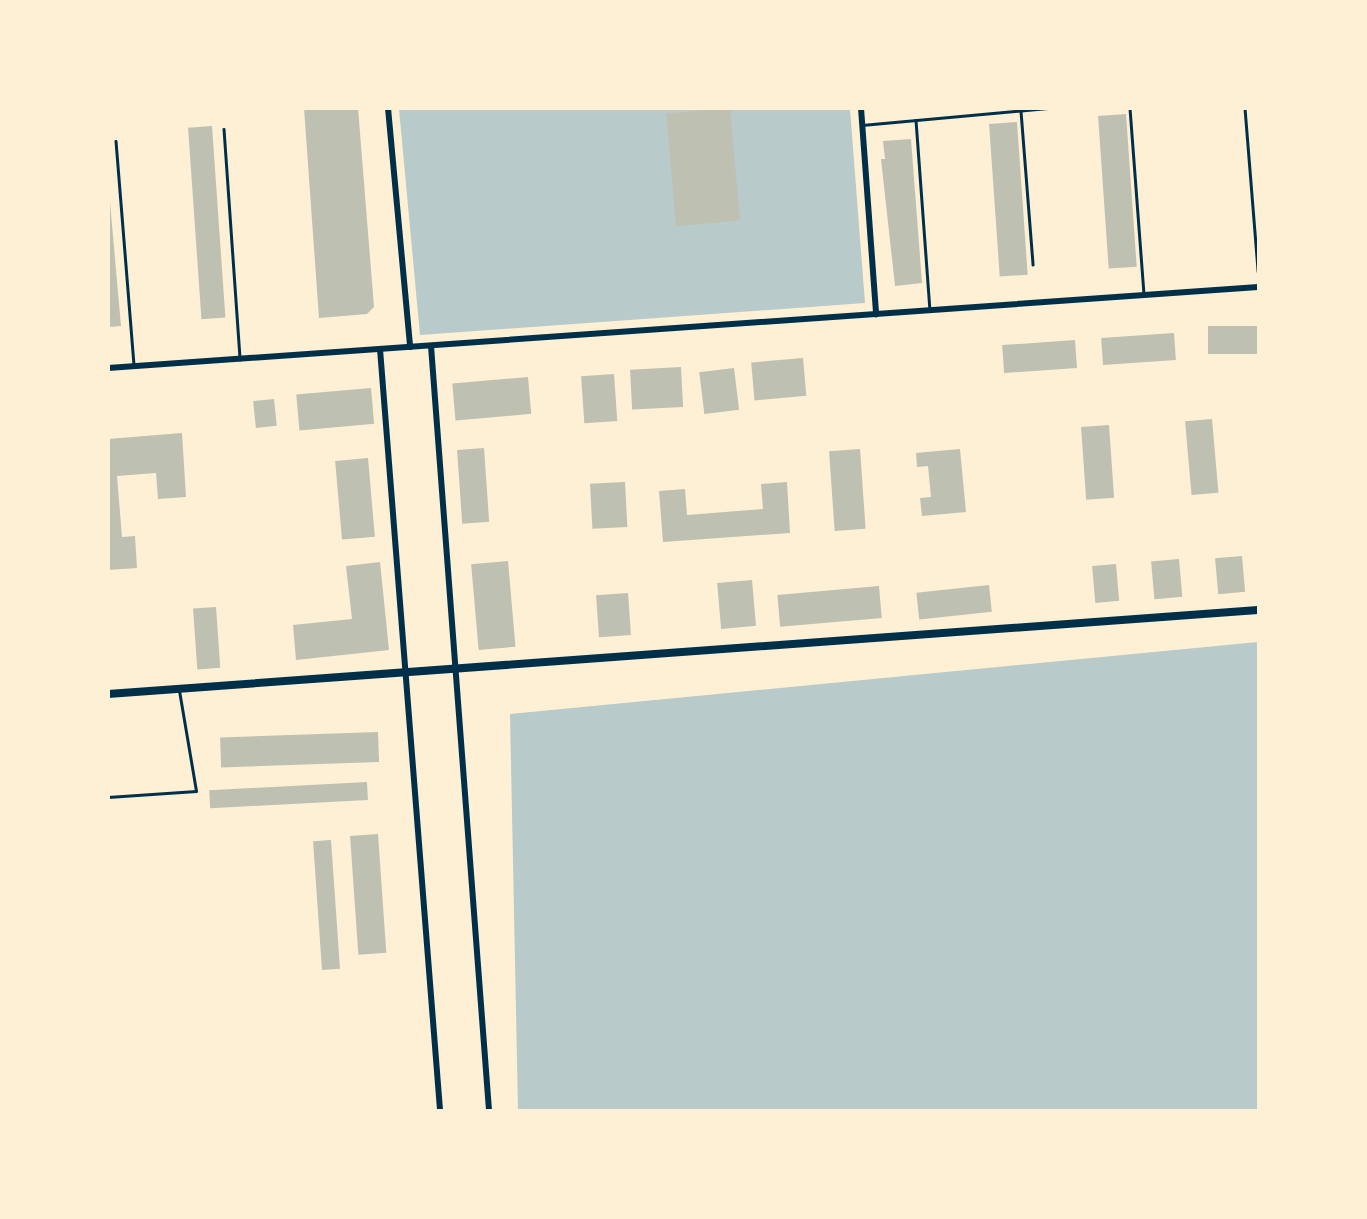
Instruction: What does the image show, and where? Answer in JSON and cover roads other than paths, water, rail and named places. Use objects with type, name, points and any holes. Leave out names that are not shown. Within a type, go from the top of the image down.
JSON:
[{"type":"main road","points":[[108,694],[458,666],[1258,610]]},
{"type":"street","points":[[388,108],[410,347]]},
{"type":"street","points":[[861,108],[876,314]]},
{"type":"street","points":[[108,368],[1258,287]]},
{"type":"street","points":[[431,346],[458,666],[489,1111]]},
{"type":"street","points":[[380,349],[440,1111]]},
{"type":"lane","points":[[862,125],[1050,108]]},
{"type":"lane","points":[[1130,108],[1144,295]]},
{"type":"lane","points":[[1245,108],[1258,271]]},
{"type":"lane","points":[[1021,111],[1033,265]]},
{"type":"lane","points":[[916,120],[930,310]]},
{"type":"lane","points":[[224,129],[240,359]]},
{"type":"lane","points":[[117,141],[134,366]]},
{"type":"lane","points":[[108,797],[196,791],[179,688]]}]
